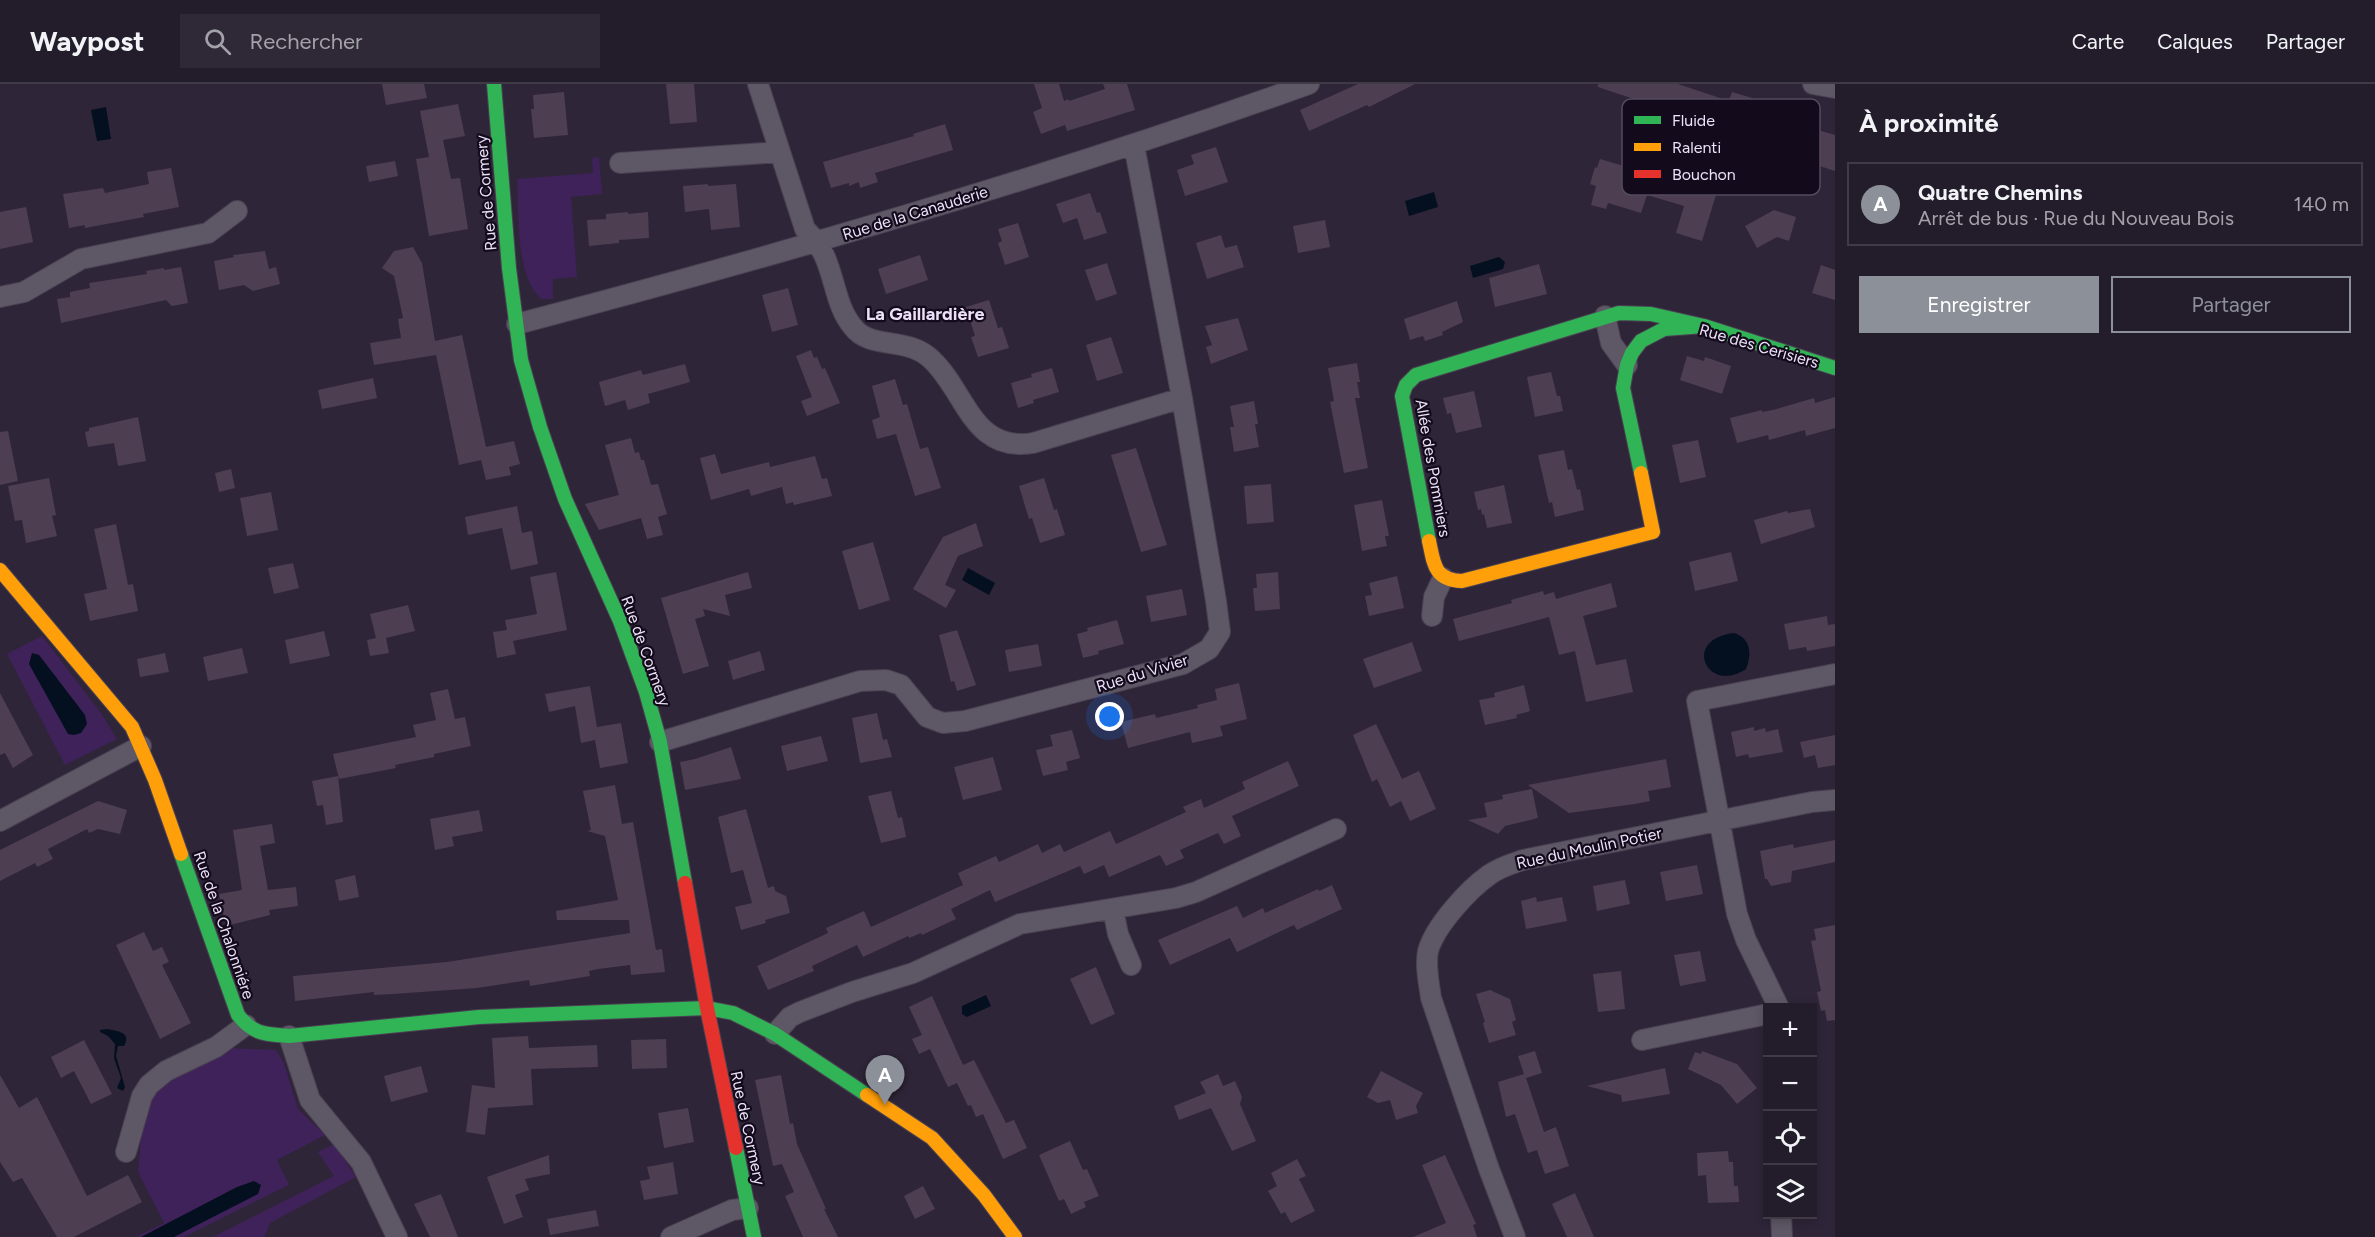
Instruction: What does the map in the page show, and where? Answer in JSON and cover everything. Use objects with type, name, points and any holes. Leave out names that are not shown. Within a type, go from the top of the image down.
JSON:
[{"type":"street","name":"Rue de Cormery","points":[[494,84],[509,268],[523,369],[565,499],[627,641],[646,692],[660,742],[707,1008],[754,1237]]},
{"type":"street","points":[[758,84],[805,229],[818,242],[844,312],[853,328],[867,338],[906,344],[925,353],[952,385],[977,424],[996,440],[1008,444],[1033,443],[1182,398]]},
{"type":"street","name":"Rue de la Canauderie","points":[[517,324],[818,242],[1134,145],[1309,84]]},
{"type":"street","points":[[1813,84],[1835,88]]},
{"type":"street","name":"Rue du Vivier","points":[[660,742],[860,681],[886,680],[901,685],[927,717],[943,723],[965,721],[1183,664],[1209,649],[1220,632],[1182,398],[1134,145]]},
{"type":"street","points":[[621,163],[780,152]]},
{"type":"street","points":[[0,297],[24,292],[81,259],[208,233],[237,211]]},
{"type":"street","name":"Allée des Pommiers","points":[[1443,578],[1434,565],[1404,406],[1404,387],[1419,373],[1619,313],[1645,312],[1665,315],[1704,326]]},
{"type":"street","points":[[1605,316],[1611,343],[1627,365]]},
{"type":"street","name":"Rue des Cerisiers","points":[[1443,578],[1462,581],[1653,532],[1623,388],[1627,365],[1632,353],[1641,341],[1652,334],[1664,329],[1704,326],[1835,368]]},
{"type":"street","name":"Rue de la Chalonniére","points":[[0,570],[132,728],[141,746],[198,898],[232,1000],[238,1015],[246,1025],[261,1034],[289,1036],[479,1017],[707,1008],[733,1013],[775,1034],[932,1138],[984,1196],[1015,1237]]},
{"type":"street","points":[[1432,616],[1434,597],[1443,578]]},
{"type":"street","points":[[1777,1003],[1741,928],[1697,701],[1835,674]]},
{"type":"street","points":[[0,821],[141,746]]},
{"type":"street","name":"Rue du Moulin Potier","points":[[1515,1237],[1489,1169],[1431,998],[1427,966],[1428,954],[1440,927],[1489,875],[1523,860],[1812,802],[1835,801]]},
{"type":"street","points":[[775,1034],[790,1017],[800,1012],[852,992],[913,973],[1020,924],[1113,909],[1196,892],[1336,829]]},
{"type":"street","points":[[1113,909],[1118,933],[1131,965]]},
{"type":"street","points":[[1642,1040],[1763,1015]]},
{"type":"street","points":[[126,1152],[142,1095],[149,1085],[166,1071],[216,1047],[246,1025]]},
{"type":"street","points":[[289,1036],[310,1100],[361,1162],[397,1237]]},
{"type":"street","points":[[671,1237],[732,1210],[748,1208]]},
{"type":"street","points":[[1781,1219],[1782,1237]]},
{"type":"shaded area","points":[[599,157],[602,194],[571,197],[577,277],[553,279],[553,299],[541,299],[527,275],[523,259],[517,179],[593,173],[592,158]]},
{"type":"shaded area","points":[[42,636],[101,713],[117,739],[65,765],[7,654]]},
{"type":"shaded area","points":[[229,1048],[276,1050],[284,1063],[298,1109],[325,1135],[277,1160],[289,1185],[184,1237],[136,1237],[164,1223],[138,1172],[141,1138],[155,1091],[165,1080]]},
{"type":"shaded area","points":[[334,1144],[356,1177],[270,1223],[264,1237],[213,1237],[334,1176],[318,1152]]},
{"type":"water","points":[[106,107],[111,139],[97,141],[91,110]]},
{"type":"water","points":[[1434,192],[1438,207],[1409,216],[1405,201]]},
{"type":"water","points":[[1499,257],[1505,262],[1503,269],[1473,278],[1470,266]]},
{"type":"water","points":[[968,568],[995,583],[989,595],[962,580]]},
{"type":"water","points":[[1734,633],[1740,635],[1749,647],[1746,669],[1732,675],[1720,675],[1711,671],[1704,654],[1708,645],[1718,637]]},
{"type":"water","points":[[32,653],[39,655],[85,715],[87,724],[81,733],[68,734],[29,664]]},
{"type":"water","points":[[986,995],[991,1006],[967,1017],[962,1014],[962,1006]]},
{"type":"water","points":[[107,1029],[122,1033],[126,1038],[124,1046],[118,1046],[116,1056],[125,1087],[123,1091],[117,1088],[121,1078],[114,1058],[115,1044],[108,1036],[100,1032],[100,1030]]},
{"type":"water","points":[[254,1181],[261,1185],[258,1194],[174,1237],[141,1237],[237,1187]]},
{"type":"building","points":[[382,84],[424,84],[427,98],[386,105]]},
{"type":"building","points":[[666,84],[694,84],[697,122],[670,124]]},
{"type":"building","points":[[1034,84],[1059,84],[1064,101],[1068,99],[1069,101],[1105,89],[1103,84],[1127,84],[1135,110],[1067,131],[1065,125],[1041,134],[1033,112],[1042,108]]},
{"type":"building","points":[[1358,84],[1415,84],[1369,107],[1367,105],[1309,131],[1300,110]]},
{"type":"building","points":[[1598,84],[1678,84],[1723,99],[1634,99],[1598,87]]},
{"type":"building","points":[[564,92],[568,135],[534,138],[531,109],[534,109],[533,95]]},
{"type":"building","points":[[1732,92],[1752,99],[1730,99]]},
{"type":"building","points":[[458,104],[465,136],[443,140],[451,179],[460,178],[468,229],[429,236],[416,159],[429,157],[420,111]]},
{"type":"building","points":[[945,124],[953,150],[875,173],[878,182],[860,188],[859,182],[849,186],[849,183],[831,188],[823,162],[914,136],[913,134]]},
{"type":"building","points":[[1820,131],[1835,135],[1835,171],[1820,166]]},
{"type":"building","points":[[1216,147],[1228,182],[1185,196],[1177,170],[1194,164],[1191,155]]},
{"type":"building","points":[[1600,159],[1622,166],[1622,195],[1647,195],[1641,213],[1608,203],[1606,209],[1591,205],[1596,186],[1590,184]]},
{"type":"building","points":[[395,161],[398,176],[369,182],[366,166]]},
{"type":"building","points":[[171,168],[179,207],[143,214],[144,217],[85,228],[85,225],[69,228],[63,194],[103,188],[105,193],[149,184],[147,172]]},
{"type":"building","points":[[708,184],[708,186],[736,184],[740,227],[711,230],[709,209],[685,212],[683,186]]},
{"type":"building","points":[[1090,193],[1107,233],[1084,240],[1077,218],[1063,223],[1056,204]]},
{"type":"building","points":[[1647,195],[1716,195],[1702,241],[1676,233],[1684,206]]},
{"type":"building","points":[[26,207],[33,242],[0,249],[0,212]]},
{"type":"building","points":[[1774,210],[1796,217],[1789,241],[1777,237],[1757,248],[1745,226]]},
{"type":"building","points":[[628,212],[628,214],[648,212],[649,238],[619,240],[619,243],[589,246],[587,220],[606,219],[606,214]]},
{"type":"building","points":[[1325,220],[1330,247],[1298,253],[1293,226]]},
{"type":"building","points":[[1018,223],[1029,257],[1005,265],[998,243],[1002,241],[998,229]]},
{"type":"building","points":[[1221,235],[1225,248],[1237,245],[1244,267],[1207,279],[1196,243]]},
{"type":"building","points":[[413,247],[422,263],[435,341],[462,335],[486,447],[514,441],[520,464],[509,467],[511,475],[486,480],[481,460],[459,465],[436,355],[374,365],[370,343],[401,338],[398,319],[403,318],[394,276],[382,268],[394,251]]},
{"type":"building","points":[[265,251],[269,269],[276,267],[280,284],[253,291],[244,285],[219,290],[214,261],[234,257],[233,255]]},
{"type":"building","points":[[920,255],[928,280],[886,294],[878,269]]},
{"type":"building","points":[[1107,263],[1117,294],[1096,301],[1085,270]]},
{"type":"building","points":[[1539,264],[1547,294],[1495,307],[1489,278]]},
{"type":"building","points":[[1821,265],[1835,270],[1835,300],[1812,293]]},
{"type":"building","points":[[181,267],[188,303],[172,306],[166,300],[61,323],[57,299],[70,297],[70,292],[90,288],[89,283],[147,274],[146,271]]},
{"type":"building","points":[[788,288],[798,325],[772,332],[762,295]]},
{"type":"building","points":[[989,300],[998,328],[1002,327],[1009,348],[978,357],[971,337],[975,336],[966,307]]},
{"type":"building","points":[[1457,301],[1463,322],[1442,332],[1443,335],[1425,341],[1423,336],[1410,340],[1404,319]]},
{"type":"building","points":[[1238,318],[1248,350],[1211,364],[1206,347],[1212,345],[1205,326]]},
{"type":"building","points":[[1111,337],[1123,373],[1097,381],[1086,345]]},
{"type":"building","points":[[811,350],[822,369],[825,368],[840,403],[807,416],[801,401],[812,397],[796,356]]},
{"type":"building","points":[[1687,356],[1704,361],[1705,357],[1731,366],[1722,394],[1680,380]]},
{"type":"building","points":[[1357,363],[1360,398],[1355,398],[1368,468],[1344,473],[1330,402],[1334,401],[1328,368]]},
{"type":"building","points":[[685,364],[690,382],[648,394],[650,403],[628,410],[625,400],[605,406],[599,382],[641,370],[643,375]]},
{"type":"building","points":[[1052,368],[1059,392],[1033,400],[1034,403],[1018,408],[1011,383]]},
{"type":"building","points":[[1551,372],[1563,411],[1535,417],[1527,377]]},
{"type":"building","points":[[373,378],[377,398],[322,409],[318,390]]},
{"type":"building","points":[[895,379],[903,405],[907,404],[920,449],[928,447],[941,488],[915,496],[896,434],[877,439],[872,420],[880,417],[872,386]]},
{"type":"building","points":[[1474,391],[1482,427],[1456,433],[1451,413],[1447,414],[1443,398]]},
{"type":"building","points":[[1835,397],[1835,428],[1806,436],[1805,430],[1769,440],[1768,435],[1737,443],[1730,418],[1762,410],[1762,412],[1773,410],[1814,398],[1815,403]]},
{"type":"building","points":[[1254,401],[1259,447],[1234,452],[1230,427],[1234,427],[1230,406]]},
{"type":"building","points":[[138,417],[146,461],[118,466],[114,443],[88,447],[85,432],[89,431],[89,428]]},
{"type":"building","points":[[8,431],[18,481],[0,485],[0,432]]},
{"type":"building","points":[[631,438],[635,453],[639,452],[641,460],[644,460],[651,485],[658,484],[667,514],[658,517],[663,535],[647,539],[641,518],[599,530],[585,504],[619,495],[605,445]]},
{"type":"building","points":[[1698,440],[1706,477],[1680,483],[1672,445]]},
{"type":"building","points":[[1136,448],[1167,545],[1141,552],[1111,455]]},
{"type":"building","points":[[1564,450],[1568,470],[1572,469],[1577,490],[1580,489],[1584,510],[1555,517],[1552,502],[1549,503],[1538,455]]},
{"type":"building","points":[[715,454],[721,474],[769,462],[770,467],[815,456],[822,479],[827,478],[832,496],[794,505],[793,502],[786,504],[782,487],[751,496],[749,489],[711,500],[700,458]]},
{"type":"building","points":[[231,469],[235,488],[219,492],[215,473]]},
{"type":"building","points":[[49,478],[56,515],[52,516],[57,536],[26,543],[22,520],[15,521],[8,486]]},
{"type":"building","points":[[1044,478],[1065,535],[1040,543],[1032,518],[1029,519],[1019,486]]},
{"type":"building","points":[[1271,484],[1274,522],[1247,524],[1244,486]]},
{"type":"building","points":[[1504,485],[1512,523],[1487,528],[1484,514],[1482,515],[1481,509],[1478,510],[1474,492]]},
{"type":"building","points":[[271,492],[278,530],[247,536],[240,498]]},
{"type":"building","points":[[1382,500],[1389,536],[1385,536],[1387,546],[1362,551],[1354,505]]},
{"type":"building","points":[[517,506],[522,533],[532,531],[538,564],[511,570],[502,528],[468,535],[465,517]]},
{"type":"building","points":[[1810,509],[1815,527],[1761,544],[1754,520],[1787,511],[1788,513]]},
{"type":"building","points":[[976,523],[983,546],[958,556],[945,585],[956,590],[946,608],[913,589],[943,537]]},
{"type":"building","points":[[116,524],[128,585],[133,584],[138,611],[90,621],[84,594],[107,589],[94,529]]},
{"type":"building","points":[[873,542],[890,600],[859,610],[842,551]]},
{"type":"building","points":[[1731,552],[1738,581],[1695,591],[1689,562]]},
{"type":"building","points":[[293,563],[299,588],[274,594],[268,568]]},
{"type":"building","points":[[556,572],[567,630],[513,641],[516,654],[497,658],[493,632],[507,630],[505,620],[537,614],[530,577]]},
{"type":"building","points":[[748,572],[752,588],[725,595],[730,616],[703,609],[705,616],[695,619],[709,666],[683,674],[661,598]]},
{"type":"building","points":[[1278,572],[1280,609],[1255,611],[1253,588],[1257,588],[1256,574]]},
{"type":"building","points":[[1397,576],[1404,608],[1369,616],[1365,596],[1372,595],[1369,583]]},
{"type":"building","points":[[1611,583],[1617,607],[1583,616],[1596,665],[1626,659],[1633,692],[1586,702],[1575,651],[1559,655],[1549,617],[1459,641],[1453,619],[1512,603],[1511,600],[1543,591],[1544,595],[1554,592],[1556,599]]},
{"type":"building","points":[[1182,589],[1187,615],[1151,622],[1146,596]]},
{"type":"building","points":[[408,605],[415,631],[386,638],[389,653],[370,656],[367,640],[376,638],[370,614]]},
{"type":"building","points":[[1827,616],[1828,625],[1835,624],[1835,646],[1807,651],[1806,647],[1789,650],[1784,624]]},
{"type":"building","points":[[1117,620],[1124,644],[1083,658],[1077,634],[1088,631],[1087,628]]},
{"type":"building","points":[[957,630],[976,685],[957,691],[954,681],[951,682],[939,635]]},
{"type":"building","points":[[324,631],[330,656],[290,664],[285,640]]},
{"type":"building","points":[[1412,642],[1422,671],[1374,688],[1363,659]]},
{"type":"building","points":[[1038,644],[1042,666],[1009,672],[1005,650]]},
{"type":"building","points":[[242,648],[248,673],[208,681],[203,657]]},
{"type":"building","points":[[760,651],[765,670],[733,680],[728,661]]},
{"type":"building","points":[[165,653],[169,672],[140,677],[137,659]]},
{"type":"building","points":[[1239,683],[1247,719],[1220,726],[1223,736],[1192,743],[1190,732],[1128,748],[1121,722],[1155,714],[1156,718],[1198,708],[1197,705],[1217,700],[1215,689]]},
{"type":"building","points":[[1524,685],[1530,711],[1516,715],[1517,718],[1485,725],[1479,700],[1495,697],[1494,693]]},
{"type":"building","points":[[590,686],[597,727],[621,723],[628,763],[600,768],[595,740],[581,743],[575,706],[549,712],[545,694]]},
{"type":"building","points":[[448,689],[455,719],[465,717],[471,746],[395,765],[396,768],[339,779],[333,754],[416,737],[413,725],[436,720],[430,693]]},
{"type":"building","points":[[0,693],[33,755],[13,768],[5,753],[0,755]]},
{"type":"building","points":[[877,713],[883,740],[887,739],[892,757],[860,763],[852,718]]},
{"type":"building","points":[[1376,724],[1402,779],[1419,771],[1436,809],[1410,821],[1401,801],[1390,807],[1377,779],[1372,782],[1353,735]]},
{"type":"building","points":[[1754,727],[1754,731],[1765,728],[1766,732],[1778,729],[1783,752],[1749,758],[1748,754],[1736,757],[1731,732]]},
{"type":"building","points":[[1072,730],[1080,758],[1066,762],[1068,770],[1043,776],[1036,750],[1053,746],[1050,735]]},
{"type":"building","points":[[1835,735],[1835,765],[1818,768],[1815,755],[1804,758],[1800,742]]},
{"type":"building","points":[[821,736],[828,761],[787,771],[781,746]]},
{"type":"building","points":[[731,747],[741,779],[685,790],[680,762]]},
{"type":"building","points":[[993,757],[1002,790],[963,800],[954,767]]},
{"type":"building","points":[[1666,759],[1671,787],[1648,791],[1650,801],[1635,804],[1569,813],[1528,785]]},
{"type":"building","points":[[1288,761],[1299,786],[1232,816],[1241,836],[1224,844],[1218,833],[1180,850],[1184,858],[1166,866],[1160,855],[1109,877],[1104,865],[1084,874],[1080,866],[995,902],[990,890],[951,909],[956,919],[922,935],[921,933],[909,938],[908,936],[863,957],[857,945],[812,966],[814,971],[768,990],[757,966],[828,933],[826,928],[864,911],[871,927],[963,885],[958,873],[996,856],[999,862],[1038,844],[1042,853],[1060,844],[1064,852],[1110,831],[1116,844],[1186,812],[1183,807],[1201,799],[1204,808],[1245,789],[1242,782]]},
{"type":"building","points":[[338,776],[343,822],[326,825],[323,805],[317,806],[312,781]]},
{"type":"building","points":[[615,785],[622,824],[633,822],[656,950],[662,949],[665,972],[631,975],[630,965],[598,969],[589,971],[590,976],[530,986],[529,980],[477,988],[374,995],[374,992],[295,1001],[293,976],[447,962],[630,933],[629,920],[557,920],[556,911],[618,900],[605,836],[587,831],[591,830],[583,791]]},
{"type":"building","points":[[1532,789],[1538,818],[1505,826],[1498,834],[1468,820],[1487,817],[1484,803],[1503,799],[1502,795]]},
{"type":"building","points":[[891,791],[898,818],[902,817],[906,837],[881,843],[868,796]]},
{"type":"building","points":[[98,801],[127,810],[120,834],[98,829],[89,833],[87,829],[48,849],[53,859],[37,867],[35,863],[0,881],[0,850]]},
{"type":"building","points":[[746,809],[768,888],[774,886],[775,891],[786,896],[790,913],[741,930],[735,907],[752,903],[743,870],[731,873],[718,817]]},
{"type":"building","points":[[479,810],[483,831],[452,837],[454,846],[435,850],[430,819]]},
{"type":"building","points":[[272,824],[275,843],[260,846],[268,890],[296,887],[298,906],[269,910],[270,915],[226,926],[219,894],[242,890],[233,830]]},
{"type":"building","points":[[1835,840],[1835,862],[1792,871],[1791,882],[1771,886],[1765,879],[1760,851],[1793,844],[1794,848]]},
{"type":"building","points":[[1697,865],[1703,894],[1666,901],[1660,872]]},
{"type":"building","points":[[355,875],[359,897],[339,901],[335,880]]},
{"type":"building","points":[[1625,880],[1630,904],[1597,911],[1593,886]]},
{"type":"building","points":[[1332,885],[1342,909],[1297,930],[1294,925],[1237,952],[1230,938],[1170,965],[1158,940],[1237,906],[1243,918],[1263,908],[1265,913]]},
{"type":"building","points":[[1536,897],[1537,902],[1562,897],[1567,921],[1526,929],[1521,901]]},
{"type":"building","points":[[1835,925],[1835,1020],[1827,1021],[1825,1010],[1821,1011],[1817,992],[1821,991],[1811,941],[1816,940],[1814,929]]},
{"type":"building","points":[[144,932],[153,951],[162,947],[169,962],[162,965],[191,1023],[160,1039],[116,945]]},
{"type":"building","points":[[1700,951],[1706,981],[1680,986],[1674,955]]},
{"type":"building","points":[[1096,967],[1115,1014],[1091,1025],[1070,979]]},
{"type":"building","points":[[1621,971],[1625,1009],[1598,1012],[1593,974]]},
{"type":"building","points":[[1490,990],[1510,999],[1516,1020],[1512,1022],[1516,1035],[1489,1043],[1476,994]]},
{"type":"building","points":[[932,996],[963,1065],[974,1060],[1006,1123],[1014,1120],[1027,1148],[1003,1159],[983,1114],[976,1117],[957,1083],[948,1087],[930,1049],[919,1054],[912,1039],[922,1035],[909,1007]]},
{"type":"building","points":[[528,1036],[529,1048],[597,1045],[598,1067],[531,1069],[533,1105],[488,1108],[485,1135],[466,1132],[472,1085],[495,1088],[492,1038]]},
{"type":"building","points":[[666,1039],[667,1068],[632,1069],[631,1040]]},
{"type":"building","points":[[84,1040],[112,1094],[91,1104],[74,1071],[61,1078],[51,1057]]},
{"type":"building","points":[[1535,1051],[1542,1073],[1526,1078],[1544,1132],[1556,1127],[1569,1166],[1545,1174],[1537,1150],[1528,1153],[1515,1114],[1506,1117],[1498,1082],[1524,1074],[1518,1056]]},
{"type":"building","points":[[1702,1051],[1737,1064],[1757,1088],[1737,1104],[1721,1085],[1688,1069],[1695,1052],[1701,1054]]},
{"type":"building","points":[[421,1066],[428,1092],[391,1102],[384,1076]]},
{"type":"building","points":[[1665,1068],[1670,1094],[1622,1102],[1621,1095],[1587,1086]]},
{"type":"building","points":[[1381,1071],[1423,1093],[1416,1106],[1418,1113],[1396,1120],[1390,1100],[1378,1103],[1367,1097]]},
{"type":"building","points":[[1218,1074],[1223,1086],[1235,1081],[1242,1097],[1240,1104],[1256,1141],[1232,1151],[1211,1108],[1179,1120],[1174,1106],[1206,1093],[1200,1082]]},
{"type":"building","points":[[0,1075],[19,1108],[37,1097],[87,1196],[128,1175],[142,1202],[74,1237],[57,1237],[22,1178],[13,1182],[0,1162]]},
{"type":"building","points":[[781,1075],[790,1124],[793,1123],[797,1144],[838,1237],[803,1237],[785,1196],[794,1192],[782,1164],[773,1166],[755,1080]]},
{"type":"building","points":[[688,1108],[694,1142],[664,1148],[658,1113]]},
{"type":"building","points":[[1070,1141],[1083,1170],[1087,1169],[1099,1196],[1084,1202],[1086,1207],[1071,1214],[1064,1199],[1059,1201],[1039,1155]]},
{"type":"building","points":[[1728,1151],[1729,1162],[1733,1162],[1734,1186],[1738,1186],[1739,1202],[1708,1203],[1706,1175],[1698,1176],[1697,1153]]},
{"type":"building","points":[[549,1155],[550,1174],[525,1179],[529,1190],[515,1195],[523,1217],[504,1224],[487,1177]]},
{"type":"building","points":[[1445,1155],[1476,1224],[1473,1225],[1477,1237],[1413,1237],[1446,1223],[1422,1165]]},
{"type":"building","points":[[1297,1159],[1306,1176],[1299,1179],[1315,1211],[1291,1223],[1285,1212],[1281,1214],[1268,1191],[1277,1186],[1271,1173]]},
{"type":"building","points":[[673,1162],[678,1194],[644,1200],[640,1181],[650,1179],[647,1167]]},
{"type":"building","points":[[923,1186],[935,1209],[915,1219],[904,1196]]},
{"type":"building","points":[[1575,1193],[1594,1237],[1567,1237],[1552,1204]]},
{"type":"building","points":[[441,1194],[458,1237],[430,1237],[414,1204]]},
{"type":"building","points":[[596,1210],[599,1226],[550,1235],[547,1219]]},
{"type":"traffic: fast","points":[[494,84],[509,268],[521,360],[540,427],[565,499],[620,621],[646,692],[660,742],[685,883]]},
{"type":"traffic: fast","points":[[1429,541],[1402,396],[1406,385],[1416,375],[1619,313],[1651,314],[1704,326]]},
{"type":"traffic: fast","points":[[1641,473],[1623,388],[1627,365],[1641,341],[1664,329],[1704,326],[1835,368]]},
{"type":"traffic: fast","points":[[181,854],[238,1015],[249,1026],[260,1032],[289,1036],[479,1017],[707,1008],[733,1013],[775,1034],[867,1095]]},
{"type":"traffic: fast","points":[[736,1148],[754,1237]]},
{"type":"traffic: slow","points":[[1429,541],[1434,564],[1441,574],[1446,578],[1462,581],[1653,532],[1641,473]]},
{"type":"traffic: slow","points":[[0,570],[132,727],[155,780],[181,854]]},
{"type":"traffic: slow","points":[[867,1095],[932,1138],[984,1195],[1015,1237]]},
{"type":"traffic: jam","points":[[685,883],[707,1008],[736,1148]]},
{"type":"place","name":"Quatre Chemins","points":[[885,1105]]},
{"type":"district","name":"La Gaillardière","points":[[925,314]]}]
